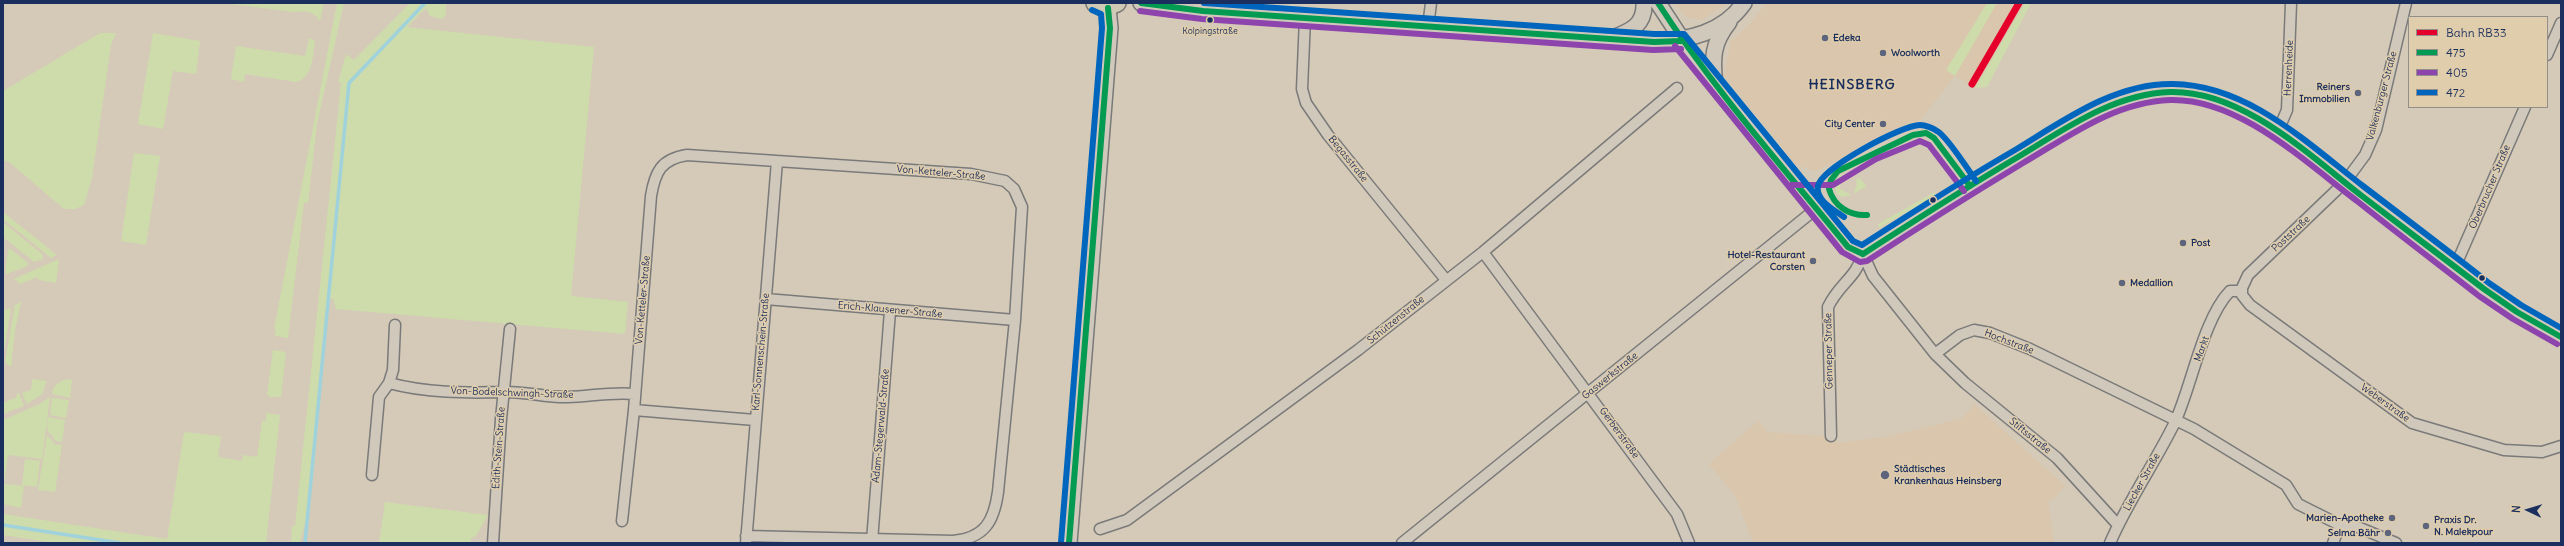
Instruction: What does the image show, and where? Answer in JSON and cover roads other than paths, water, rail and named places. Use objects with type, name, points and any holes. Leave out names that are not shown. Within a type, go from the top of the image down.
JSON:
[{"type":"street","points":[[1141,3],[1203,11],[1654,42],[1681,41],[1721,25],[1741,7]]},
{"type":"street","points":[[1428,27],[1431,3]]},
{"type":"street","points":[[1610,39],[1637,26],[1644,13],[1644,3]]},
{"type":"street","points":[[1658,3],[1681,41],[1812,212],[1848,247],[1863,254],[1873,276],[1936,354]]},
{"type":"street","name":"Herrenheide","points":[[2278,131],[2287,110],[2291,3]]},
{"type":"street","name":"Valkenburger Straße","points":[[2345,182],[2365,155],[2376,130],[2406,3]]},
{"type":"street","points":[[1069,543],[1110,28],[1107,4]]},
{"type":"street","points":[[1715,85],[1712,59],[1715,46],[1720,36],[1741,7]]},
{"type":"street","name":"Begasstraße","points":[[1305,18],[1302,88],[1306,102],[1328,135],[1446,280]]},
{"type":"street","points":[[2548,53],[2561,23]]},
{"type":"street","name":"Schützenstraße","points":[[1100,529],[1127,520],[1352,354],[1483,252],[1676,88]]},
{"type":"street","points":[[1863,254],[1954,195],[2087,117],[2114,103],[2137,96],[2171,92],[2205,96],[2244,110],[2278,131],[2455,267],[2517,312],[2560,334]]},
{"type":"street","name":"Oberbrucher Straße","points":[[2455,267],[2525,108]]},
{"type":"street","name":"Von-Ketteler-Straße","points":[[622,520],[634,410],[651,196],[654,180],[662,165],[674,157],[687,155],[971,174],[1005,182],[1014,189],[1022,206],[1015,320],[998,492],[992,518],[977,535],[967,540],[746,540]]},
{"type":"street","name":"Karl-Sonnenschein-Straße","points":[[746,540],[777,161]]},
{"type":"street","name":"Poststraße","points":[[2242,289],[2252,271],[2345,182]]},
{"type":"street","name":"Gaswerkstraße","points":[[1402,543],[1812,212]]},
{"type":"street","name":"Gerberstraße","points":[[1483,252],[1589,392],[1678,514],[1689,543]]},
{"type":"street","name":"Genneper Straße","points":[[1831,436],[1828,307],[1835,292],[1855,274],[1863,254]]},
{"type":"street","name":"Markt","points":[[2175,421],[2214,319],[2230,291],[2242,289]]},
{"type":"street","name":"Weberstraße","points":[[2242,289],[2244,299],[2250,305],[2412,423],[2504,450],[2542,452],[2561,446]]},
{"type":"street","name":"Erich-Klausener-Straße","points":[[766,298],[890,311],[1015,320]]},
{"type":"street","name":"Adam-Stegerwald-Straße","points":[[872,541],[890,311]]},
{"type":"street","points":[[372,476],[379,397],[389,383],[392,370],[395,325]]},
{"type":"street","name":"Edith-Stein-Straße","points":[[493,543],[510,330]]},
{"type":"street","name":"Hochstraße","points":[[1936,354],[1960,335],[1974,330],[1990,333],[2030,349],[2194,430],[2286,485],[2298,504],[2340,525],[2353,525],[2396,543]]},
{"type":"street","name":"Stiftsstraße","points":[[1936,354],[1964,383],[2057,458],[2118,525]]},
{"type":"street","name":"Von-Bodelschwingh-Straße","points":[[389,383],[416,389],[485,394],[504,392],[567,397],[610,392],[635,394]]},
{"type":"street","points":[[634,410],[755,420]]},
{"type":"street","name":"Liecker Straße","points":[[2110,543],[2118,525],[2175,421]]},
{"type":"street","points":[[2333,543],[2340,525]]},
{"type":"waterway","points":[[305,543],[349,83],[425,3]]},
{"type":"waterway","points":[[3,525],[120,543]]},
{"type":"rail line","name":"RB33","points":[[1972,84],[2019,3]]},
{"type":"place","name":"Kolpingstraße","points":[[1210,20]]},
{"type":"place","name":"Edeka","points":[[1825,38]]},
{"type":"place","name":"Woolworth","points":[[1883,53]]},
{"type":"place","name":"Reiners Immobilien","points":[[2358,93]]},
{"type":"place","name":"City Center","points":[[1883,124]]},
{"type":"place","name":"Post","points":[[2183,243]]},
{"type":"place","name":"Hotel-Restaurant Corsten","points":[[1813,261]]},
{"type":"place","name":"Medallion","points":[[2122,283]]},
{"type":"place","name":"Städtisches Krankenhaus Heinsberg","points":[[1885,475]]},
{"type":"place","name":"Marien-Apotheke","points":[[2392,518]]},
{"type":"place","name":"Praxis Dr. N. Malekpour","points":[[2426,526]]},
{"type":"place","name":"Selma Bähr","points":[[2388,533]]},
{"type":"district","name":"HEINSBERG","points":[[1852,85]]}]
